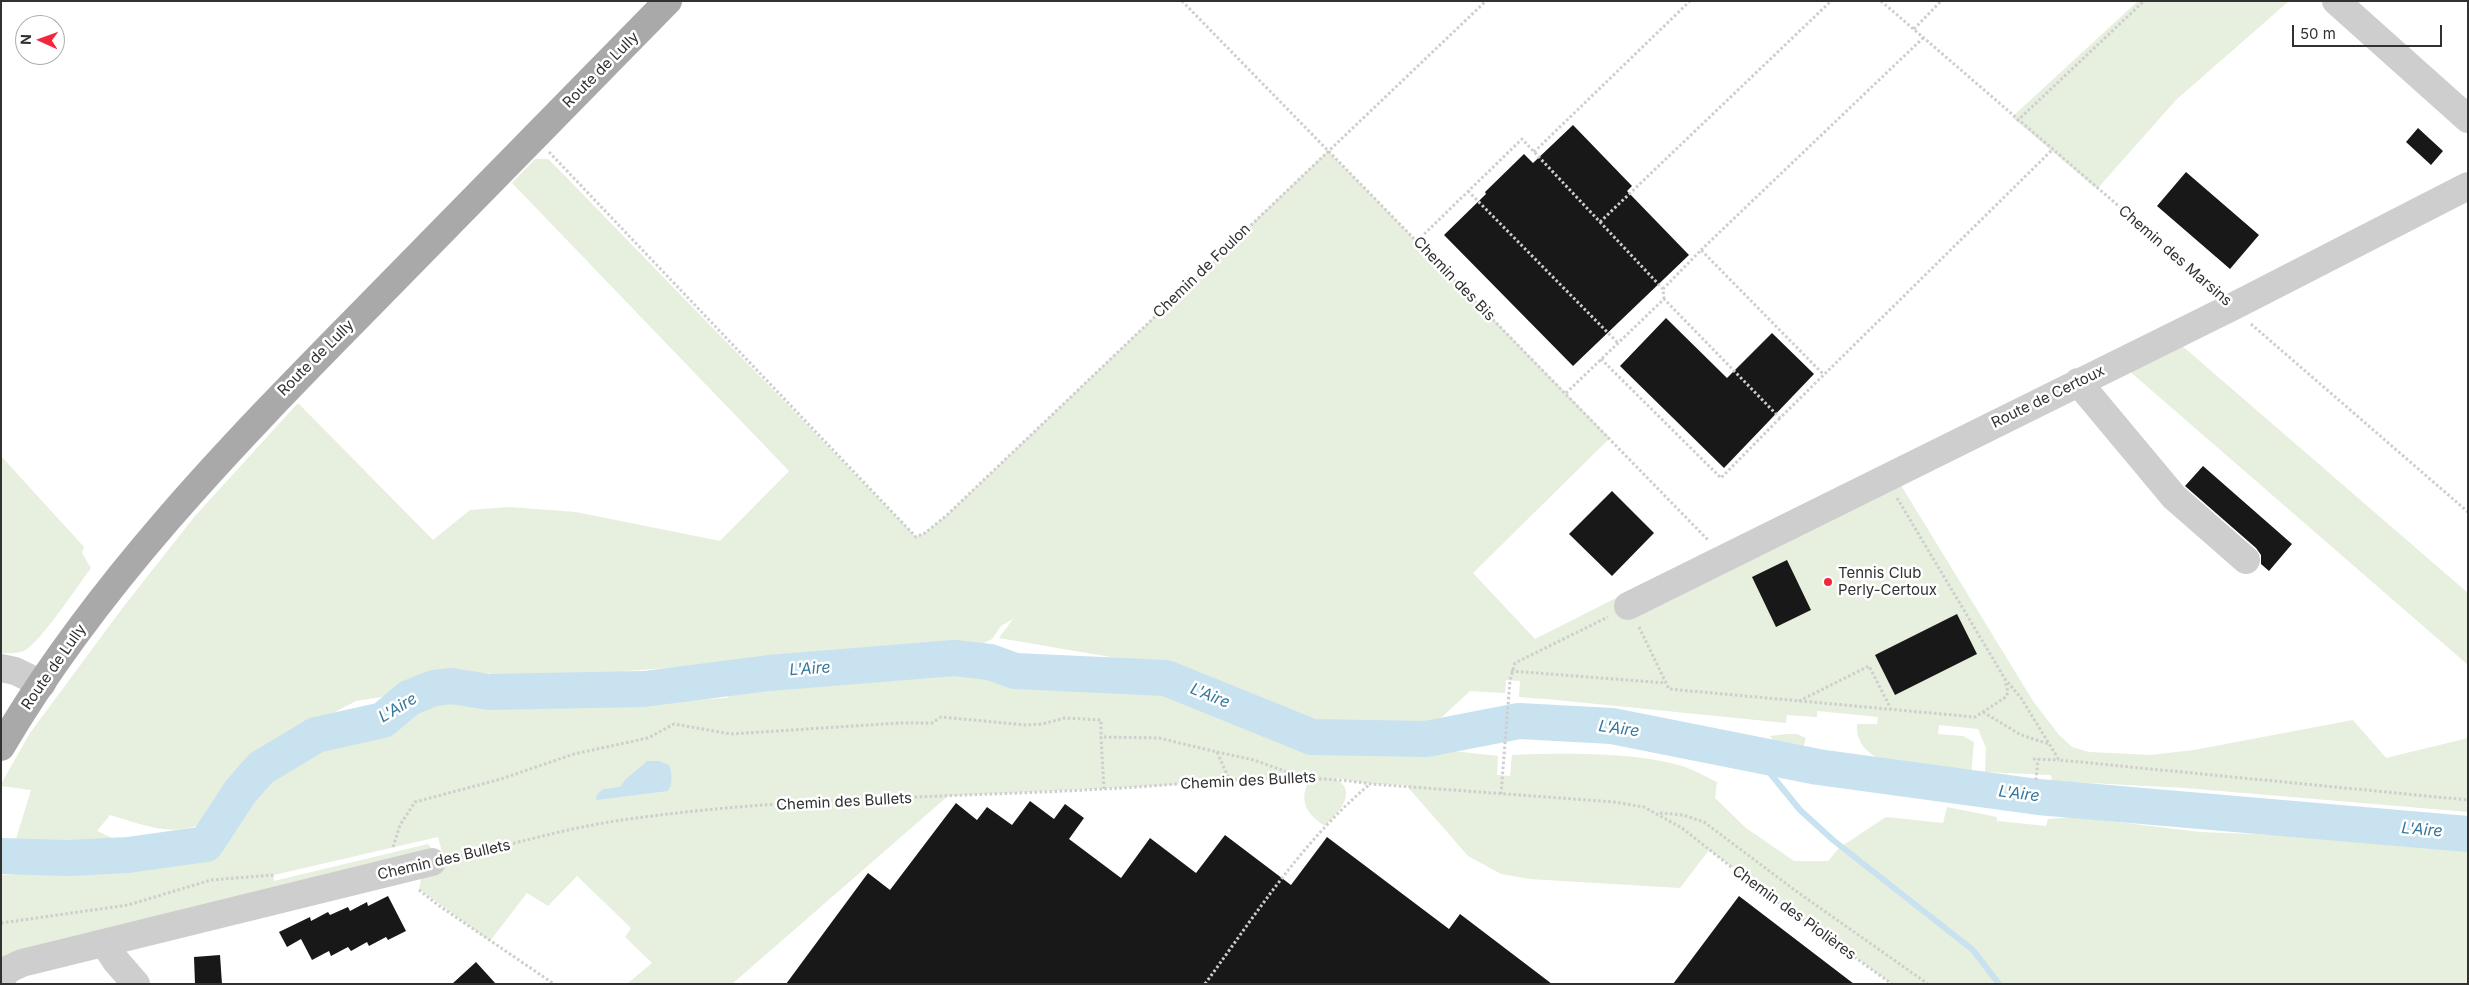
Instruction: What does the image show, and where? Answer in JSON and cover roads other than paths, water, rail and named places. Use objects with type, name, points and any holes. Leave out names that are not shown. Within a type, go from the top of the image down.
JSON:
[{"type":"main road","name":"Route de Lully","points":[[8,736],[83,625],[191,493],[258,418],[668,1]]},
{"type":"street","points":[[2336,1],[2468,119]]},
{"type":"street","name":"Route de Certoux","points":[[1628,606],[1885,477],[2234,306],[2468,186]]},
{"type":"street","points":[[2078,382],[2174,497],[2246,560]]},
{"type":"street","points":[[1,668],[15,671],[42,684]]},
{"type":"street","name":"Chemin des Bullets","points":[[1,978],[15,965],[104,943],[390,856],[432,862]]},
{"type":"street","points":[[104,943],[116,961],[136,984]]},
{"type":"water","points":[[647,761],[659,761],[669,765],[671,785],[668,791],[596,800],[597,794],[604,789],[620,787]]},
{"type":"waterway","name":"L'Aire","points":[[1,856],[68,858],[128,855],[206,844],[240,792],[261,768],[316,735],[383,720],[409,698],[434,688],[451,686],[489,692],[644,689],[769,673],[954,658],[990,662],[1015,671],[1166,678],[1312,737],[1426,739],[1519,721],[1612,726],[1818,767],[2038,797],[2468,834]]},
{"type":"waterway","points":[[1756,756],[1800,810],[1833,840],[1973,950],[1999,984]]},
{"type":"place","name":"Tennis Club Perly-Certoux","points":[[1828,582]]}]
